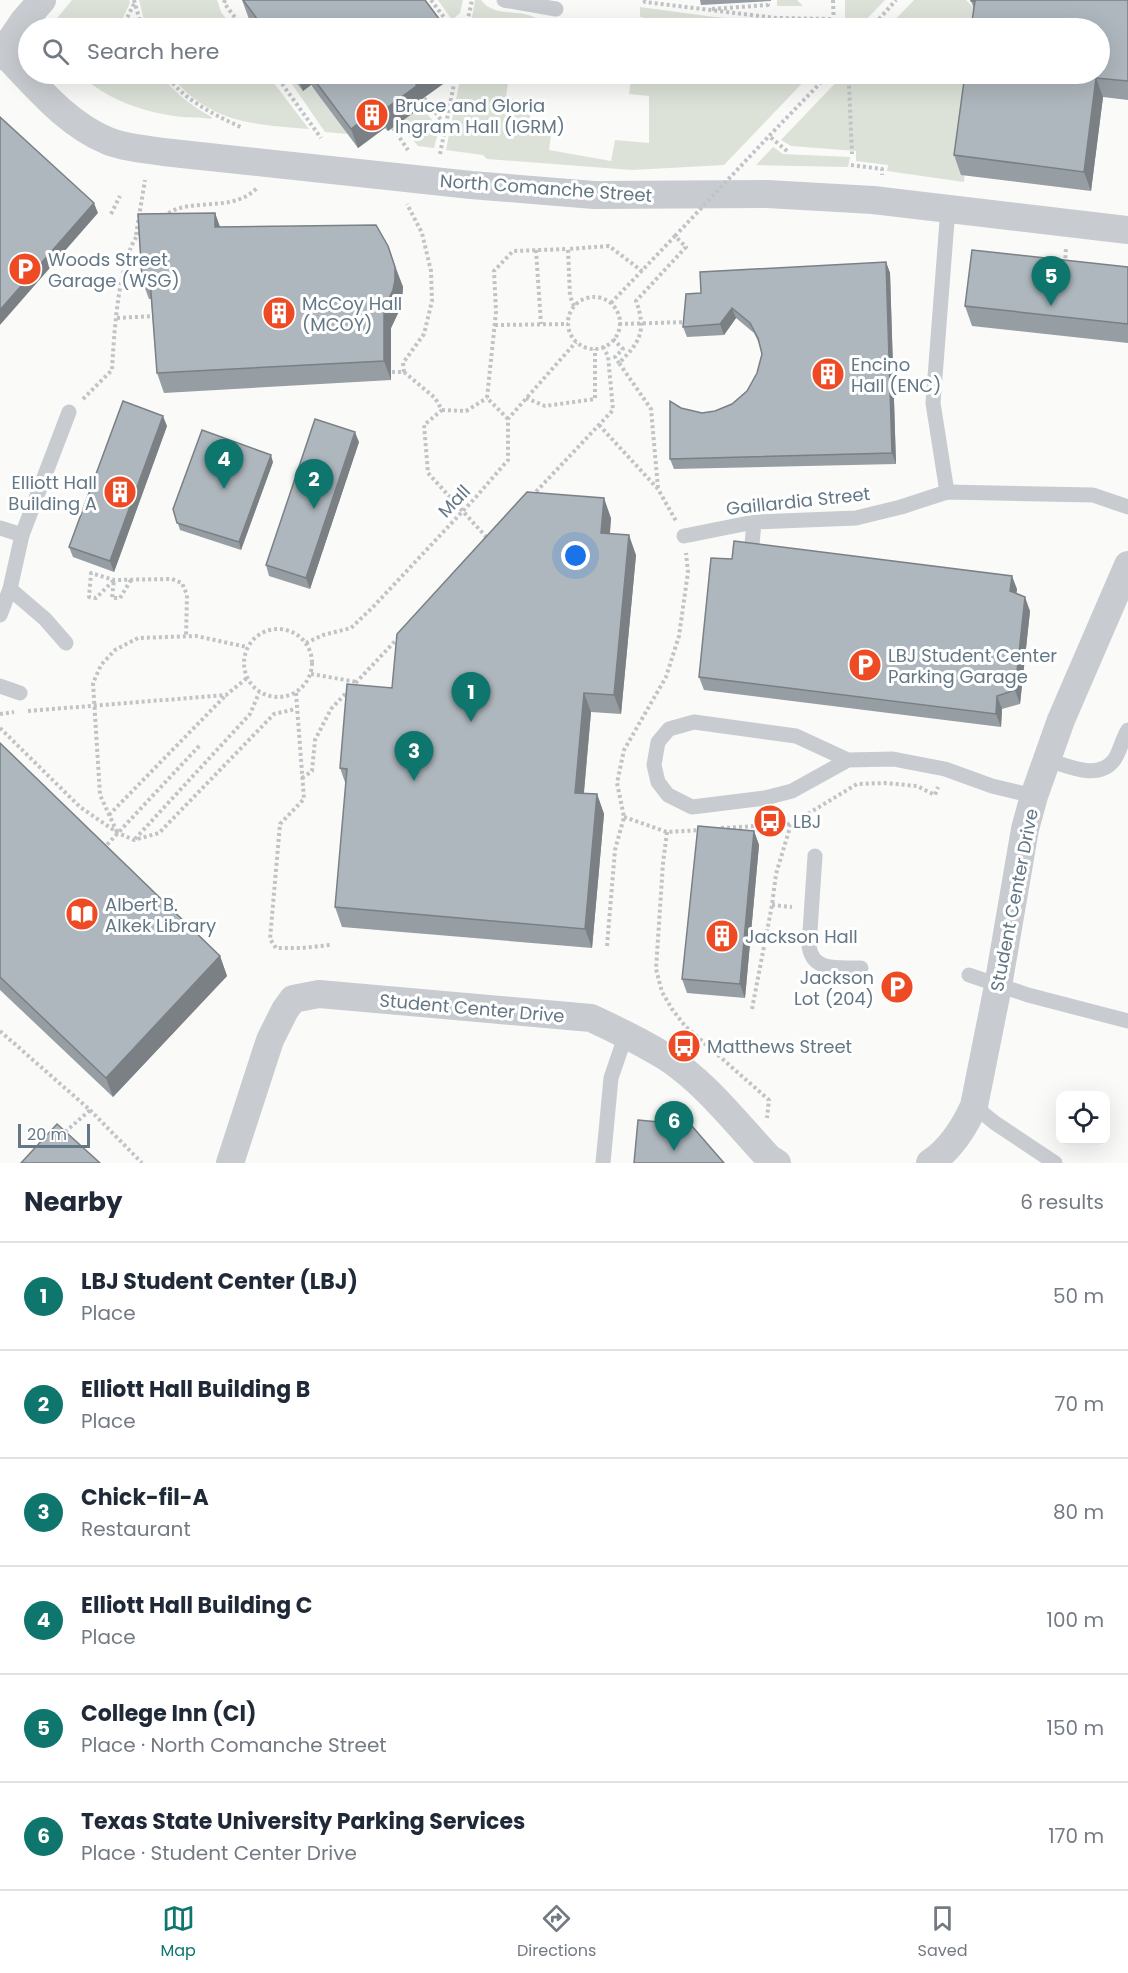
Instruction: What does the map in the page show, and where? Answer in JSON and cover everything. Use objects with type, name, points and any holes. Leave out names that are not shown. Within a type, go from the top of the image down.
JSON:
[{"type":"street","points":[[26,18],[42,0]]},
{"type":"street","points":[[1,52],[18,29]]},
{"type":"street","name":"North Comanche Street","points":[[1,52],[18,69]]},
{"type":"street","name":"North Comanche Street","points":[[33,84],[78,123],[108,141],[163,152],[471,185],[594,195],[767,194],[873,200],[1128,230]]},
{"type":"street","name":"Student Center Drive","points":[[930,1163],[954,1140],[966,1124],[974,1106],[998,986],[1025,829],[1034,796],[1061,720],[1128,565]]},
{"type":"street","name":"Student Center Drive","points":[[230,1163],[270,1040],[285,1010],[293,999],[319,994],[591,1018],[667,1058],[702,1087],[769,1158],[777,1163]]},
{"type":"lane","points":[[504,0],[556,9]]},
{"type":"lane","points":[[947,492],[933,403],[948,208]]},
{"type":"lane","points":[[0,615],[10,589],[22,535],[69,412]]},
{"type":"lane","name":"Gaillardia Street","points":[[684,536],[754,522],[856,518],[947,492],[1094,495],[1128,507]]},
{"type":"lane","points":[[751,556],[754,522]]},
{"type":"lane","points":[[0,528],[22,535]]},
{"type":"lane","points":[[10,589],[45,619],[66,643]]},
{"type":"lane","points":[[0,686],[20,693]]},
{"type":"lane","points":[[848,760],[792,791],[765,798],[693,807],[668,795],[658,782],[654,765],[658,742],[669,729],[694,722],[796,736],[848,760],[892,759],[945,769],[992,786],[1034,796]]},
{"type":"lane","points":[[1048,760],[1090,772],[1103,770],[1121,762],[1128,730]]},
{"type":"lane","points":[[815,856],[810,956],[817,963],[827,966],[861,968]]},
{"type":"lane","points":[[969,975],[998,986],[1128,1021]]},
{"type":"lane","points":[[603,1163],[610,1078],[626,1035]]},
{"type":"lane","points":[[974,1106],[995,1123],[1055,1163]]},
{"type":"path","points":[[225,0],[224,3],[235,18]]},
{"type":"path","points":[[431,0],[444,18]]},
{"type":"path","points":[[468,18],[472,0]]},
{"type":"path","points":[[644,0],[645,2],[776,18]]},
{"type":"path","points":[[833,0],[834,18]]},
{"type":"path","points":[[880,18],[896,0]]},
{"type":"path","points":[[127,18],[135,1]]},
{"type":"path","points":[[135,1],[139,18]]},
{"type":"path","points":[[702,9],[768,6],[767,2]]},
{"type":"path","points":[[174,84],[194,103],[243,128]]},
{"type":"path","points":[[282,84],[321,138]]},
{"type":"path","points":[[440,154],[454,84]]},
{"type":"path","points":[[611,303],[819,84]]},
{"type":"path","points":[[848,84],[852,154]]},
{"type":"path","points":[[424,98],[445,126]]},
{"type":"path","points":[[393,128],[408,150]]},
{"type":"path","points":[[769,136],[787,151]]},
{"type":"path","points":[[161,217],[180,208],[234,202],[245,197],[259,186],[277,164]]},
{"type":"path","points":[[851,165],[882,169],[882,175]]},
{"type":"path","points":[[69,412],[112,370],[124,268],[135,236],[145,180]]},
{"type":"path","points":[[111,214],[120,196]]},
{"type":"path","points":[[404,372],[403,363],[424,334],[432,301],[431,271],[422,233],[407,204]]},
{"type":"path","points":[[135,236],[143,228]]},
{"type":"path","points":[[619,363],[640,337],[641,322],[636,301],[686,247],[675,236]]},
{"type":"path","points":[[487,398],[495,325],[494,271],[513,251],[609,246],[642,271]]},
{"type":"path","points":[[1064,274],[1066,247]]},
{"type":"path","points":[[568,249],[570,296],[574,306]]},
{"type":"path","points":[[536,250],[541,324]]},
{"type":"path","points":[[596,297],[611,303],[616,309],[620,324],[613,339],[603,347],[595,349],[576,342],[571,336],[568,324],[574,306],[581,301],[596,297]]},
{"type":"path","points":[[117,318],[158,316]]},
{"type":"path","points":[[620,324],[688,322]]},
{"type":"path","points":[[495,325],[568,324]]},
{"type":"path","points":[[613,339],[623,349],[615,357],[651,409],[658,489]]},
{"type":"path","points":[[487,398],[508,419],[576,342]]},
{"type":"path","points":[[529,500],[613,410],[608,356],[603,347]]},
{"type":"path","points":[[526,398],[545,406],[595,399],[595,349]]},
{"type":"path","points":[[392,372],[404,372],[435,398],[442,410]]},
{"type":"path","points":[[487,398],[466,411],[442,410],[424,425],[428,473],[490,541]]},
{"type":"path","name":"Mall","points":[[306,643],[322,635],[351,628],[508,460],[508,419]]},
{"type":"path","points":[[599,425],[658,489],[684,536],[688,572],[679,636],[666,677],[624,750],[617,783],[624,817],[615,850],[607,946]]},
{"type":"path","points":[[482,549],[498,533]]},
{"type":"path","points":[[114,580],[96,598],[89,597],[91,573],[114,580],[172,579],[182,583],[187,595],[186,637]]},
{"type":"path","points":[[114,580],[112,598],[120,598],[131,580]]},
{"type":"path","points":[[284,630],[297,634],[306,643],[313,663],[311,674],[305,686],[296,693],[275,697],[259,693],[246,678],[243,663],[247,647],[257,637],[270,631],[284,630]]},
{"type":"path","points":[[302,778],[312,771],[315,740],[331,709],[404,632]]},
{"type":"path","points":[[118,833],[100,795],[93,682],[101,665],[115,650],[138,638],[205,637],[247,647]]},
{"type":"path","points":[[311,674],[357,682]]},
{"type":"path","points":[[109,815],[226,695],[246,678]]},
{"type":"path","points":[[134,840],[250,714],[259,693]]},
{"type":"path","points":[[296,693],[303,799],[280,824],[270,939],[276,948],[330,945]]},
{"type":"path","points":[[0,714],[226,695]]},
{"type":"path","points":[[0,728],[80,807],[118,833],[134,840],[159,833],[274,714],[296,709]]},
{"type":"path","points":[[101,852],[200,745]]},
{"type":"path","points":[[752,1010],[776,874],[791,824]]},
{"type":"path","points":[[667,832],[656,969],[662,992],[672,1010],[685,1026],[769,1100],[767,1120]]},
{"type":"path","points":[[0,1030],[90,1110],[142,1163]]},
{"type":"path","points":[[57,1140],[90,1110]]},
{"type":"shaded area","points":[[72,0],[129,0],[130,3],[123,18],[57,18]]},
{"type":"shaded area","points":[[139,0],[217,0],[226,18],[144,18]]},
{"type":"shaded area","points":[[438,0],[463,0],[460,13],[451,18]]},
{"type":"shaded area","points":[[475,0],[481,0],[496,10],[535,18],[472,18]]},
{"type":"shaded area","points":[[777,0],[797,0],[803,6],[777,6]]},
{"type":"shaded area","points":[[845,0],[885,0],[868,18],[845,18]]},
{"type":"shaded area","points":[[914,0],[966,0],[979,13],[980,18],[897,18]]},
{"type":"shaded area","points":[[640,7],[727,18],[645,18],[640,17]]},
{"type":"shaded area","points":[[92,84],[168,84],[183,98],[212,117],[211,119],[183,117],[154,112],[127,104]]},
{"type":"shaded area","points":[[178,84],[275,84],[309,129],[268,125],[232,118],[215,112]]},
{"type":"shaded area","points":[[292,84],[308,84],[321,97],[348,134],[325,132]]},
{"type":"shaded area","points":[[459,84],[508,84],[506,98],[530,102],[532,105],[529,124],[552,127],[549,150],[611,161],[615,140],[649,143],[649,96],[629,94],[630,84],[801,84],[724,165],[632,170],[487,159],[483,155],[446,150]]},
{"type":"shaded area","points":[[834,84],[973,84],[964,182],[887,171],[888,165],[856,161],[856,151],[791,146],[781,140]]},
{"type":"shaded area","points":[[422,107],[439,129],[434,148],[418,146],[399,123]]},
{"type":"shaded area","points":[[773,147],[783,154],[850,157],[848,167],[756,165]]},
{"type":"building","points":[[243,0],[425,0],[438,18],[256,18]]},
{"type":"building","points":[[1128,0],[1128,81],[1110,79],[1110,18],[972,18],[975,1],[971,1]]},
{"type":"building","points":[[317,84],[417,85],[381,112],[378,108],[351,129]]},
{"type":"building","points":[[964,84],[1095,84],[1084,172],[954,155]]},
{"type":"building","name":"Woods Street Garage (WSG)","points":[[0,117],[94,203],[0,310]]},
{"type":"building","name":"McCoy Hall (MCOY)","points":[[215,213],[215,227],[376,225],[388,246],[395,267],[393,290],[384,309],[384,361],[157,373],[150,279],[142,280],[138,214]]},
{"type":"building","points":[[972,250],[1128,267],[1128,324],[965,306]]},
{"type":"building","name":"Encino Hall (ENC)","points":[[886,262],[892,453],[670,459],[670,401],[681,408],[702,413],[715,411],[732,404],[747,391],[757,373],[762,354],[758,338],[750,323],[732,308],[720,324],[683,327],[686,294],[701,293],[700,272]]},
{"type":"building","name":"Elliott Hall Building A","points":[[123,401],[163,416],[110,561],[69,547]]},
{"type":"building","points":[[315,419],[355,432],[306,578],[266,565]]},
{"type":"building","points":[[202,430],[271,455],[239,542],[177,523],[173,509]]},
{"type":"building","points":[[527,492],[604,498],[601,533],[629,535],[614,695],[584,693],[575,793],[597,794],[585,929],[335,907],[347,769],[340,768],[347,684],[392,688],[397,634]]},
{"type":"building","name":"LBJ Student Center Parking Garage","points":[[734,541],[1012,576],[1010,591],[1025,597],[1015,690],[997,696],[996,714],[699,677],[711,558],[732,559]]},
{"type":"building","name":"Albert B. Alkek Library","points":[[0,743],[220,956],[106,1078],[0,977]]},
{"type":"building","name":"Jackson Hall","points":[[698,826],[754,831],[740,984],[682,979]]},
{"type":"building","points":[[638,1120],[691,1125],[724,1163],[634,1163]]},
{"type":"building","points":[[57,1124],[100,1163],[21,1163]]},
{"type":"place","name":"Bruce and Gloria Ingram Hall (IGRM)","points":[[372,115]]},
{"type":"place","name":"Woods Street Garage (WSG)","points":[[25,269]]},
{"type":"place","name":"College Inn (CI)","points":[[1051,306]]},
{"type":"place","name":"McCoy Hall (MCOY)","points":[[279,313]]},
{"type":"place","name":"Encino Hall (ENC)","points":[[828,374]]},
{"type":"place","name":"Elliott Hall Building C","points":[[224,489]]},
{"type":"place","name":"Elliott Hall Building A","points":[[120,492]]},
{"type":"place","name":"Elliott Hall Building B","points":[[314,509]]},
{"type":"place","name":"LBJ Student Center Parking Garage","points":[[865,665]]},
{"type":"place","name":"LBJ Student Center (LBJ)","points":[[471,722]]},
{"type":"place","name":"Chick-fil-A","points":[[414,781]]},
{"type":"place","name":"LBJ","points":[[770,821]]},
{"type":"place","name":"Albert B. Alkek Library","points":[[82,914]]},
{"type":"place","name":"Jackson Hall","points":[[722,936]]},
{"type":"place","name":"Jackson Lot (204)","points":[[897,987]]},
{"type":"place","name":"Matthews Street","points":[[684,1046]]},
{"type":"place","name":"Texas State University Parking Services","points":[[674,1151]]}]
